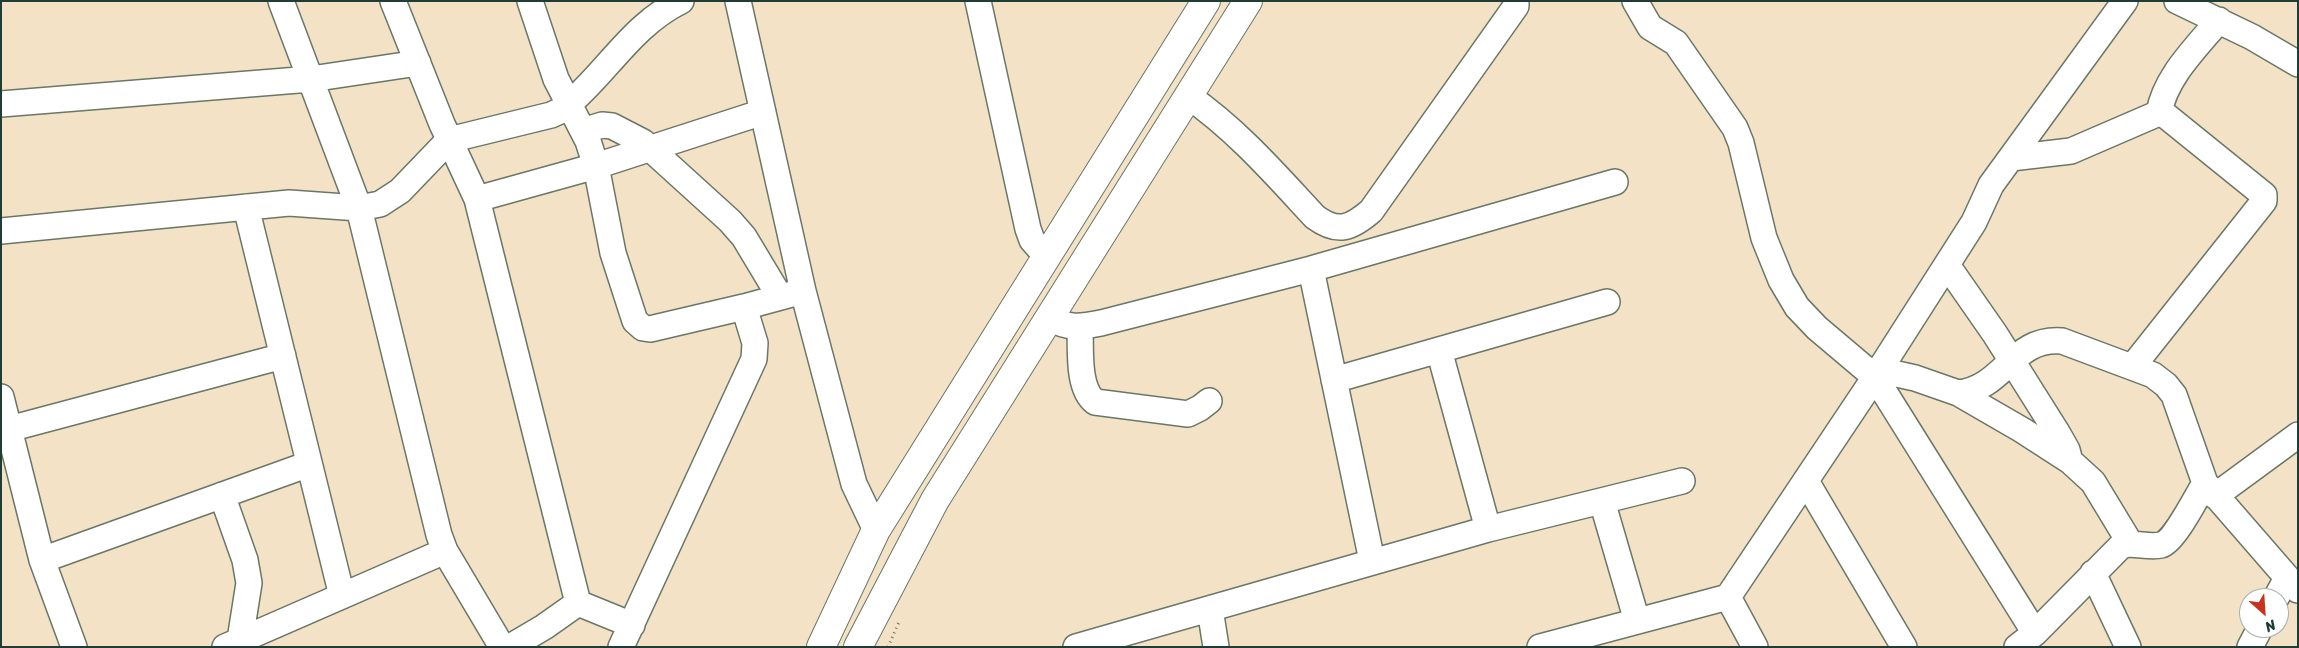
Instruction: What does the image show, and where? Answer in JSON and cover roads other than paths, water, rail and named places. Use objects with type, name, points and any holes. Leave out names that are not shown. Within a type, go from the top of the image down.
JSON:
[{"type":"main road","points":[[821,647],[876,530],[1206,1]]},
{"type":"main road","points":[[858,647],[935,500],[1248,1]]},
{"type":"street","points":[[281,1],[359,208],[439,535],[445,551],[502,647]]},
{"type":"street","points":[[394,1],[449,140],[463,166],[476,199],[578,603]]},
{"type":"street","points":[[530,1],[556,79],[583,130],[596,166],[613,254],[635,321],[643,328],[650,329],[792,294]]},
{"type":"street","points":[[1,231],[289,203],[359,208],[380,204],[400,191],[449,140],[552,114],[569,104],[634,34],[652,18],[681,1]]},
{"type":"street","points":[[738,1],[763,112],[792,294],[854,484],[876,530]]},
{"type":"street","points":[[978,1],[1028,229],[1032,240],[1047,257]]},
{"type":"street","points":[[1188,96],[1208,110],[1244,141],[1315,217],[1327,226],[1338,228],[1350,226],[1372,211],[1516,6],[1516,1]]},
{"type":"street","points":[[1635,1],[1650,27],[1676,43],[1735,128],[1741,143],[1764,238],[1781,280],[1797,307],[1817,328],[1877,374],[2026,640],[2116,549],[2130,543],[2158,546],[2170,540],[2210,489],[2298,436]]},
{"type":"street","points":[[1540,647],[1728,597],[1877,374],[1947,265],[1974,222],[1991,185],[2126,1]]},
{"type":"street","points":[[2177,1],[2219,20],[2298,64]]},
{"type":"street","points":[[2159,113],[2162,98],[2168,85],[2219,20]]},
{"type":"street","points":[[1,104],[311,79],[418,63]]},
{"type":"street","points":[[476,199],[596,166],[763,112]]},
{"type":"street","points":[[2011,158],[2070,151],[2159,113],[2165,115],[2265,197],[2133,366]]},
{"type":"street","points":[[583,130],[602,125],[612,126],[643,142],[730,221],[792,294]]},
{"type":"street","points":[[1049,318],[1063,326],[1080,327],[1111,321],[1310,269],[1615,182]]},
{"type":"street","points":[[246,207],[342,596]]},
{"type":"street","points":[[1947,265],[2058,434],[2067,450],[2070,461]]},
{"type":"street","points":[[1310,269],[1372,561]]},
{"type":"street","points":[[1334,380],[1607,302]]},
{"type":"street","points":[[621,647],[754,359],[755,343],[744,307]]},
{"type":"street","points":[[1080,327],[1083,386],[1088,396],[1095,402],[1188,414],[1200,408],[1208,401]]},
{"type":"street","points":[[1958,393],[1979,388],[1992,380],[2021,352],[2034,344],[2050,340],[2062,341],[2153,375],[2166,385],[2174,395],[2210,489],[2287,588]]},
{"type":"street","points":[[1439,350],[1488,528]]},
{"type":"street","points":[[9,429],[283,356]]},
{"type":"street","points":[[1877,374],[1916,378],[1958,393],[2022,430],[2070,461],[2093,482],[2130,543]]},
{"type":"street","points":[[1,397],[42,560],[74,647]]},
{"type":"street","points":[[42,560],[309,464]]},
{"type":"street","points":[[1076,647],[1488,528],[1682,481]]},
{"type":"street","points":[[1806,481],[1904,647]]},
{"type":"street","points":[[222,495],[245,560],[249,583],[232,644]]},
{"type":"street","points":[[1602,501],[1636,621]]},
{"type":"street","points":[[232,644],[445,551]]},
{"type":"street","points":[[2093,573],[2128,647]]},
{"type":"street","points":[[1728,597],[1755,647]]},
{"type":"street","points":[[578,603],[632,625]]},
{"type":"street","points":[[510,647],[544,627],[578,603]]},
{"type":"street","points":[[1210,609],[1216,647]]}]
